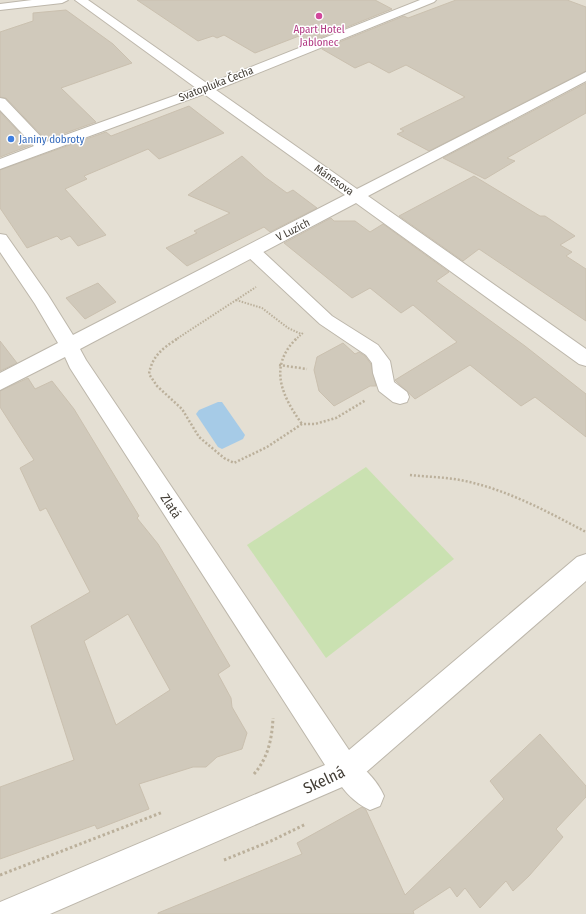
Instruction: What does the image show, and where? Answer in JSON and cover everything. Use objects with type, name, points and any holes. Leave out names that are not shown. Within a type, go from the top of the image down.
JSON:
[{"type":"street","points":[[0,8],[41,4],[62,0]]},
{"type":"street","name":"Mánesova","points":[[81,0],[586,359]]},
{"type":"street","name":"Svatopluka Čecha","points":[[0,164],[205,89],[430,0]]},
{"type":"street","name":"V Luzích","points":[[0,382],[586,76]]},
{"type":"street","points":[[0,102],[43,147]]},
{"type":"street","name":"Zlatá","points":[[0,239],[70,346],[77,363],[346,771]]},
{"type":"street","name":"Skelná","points":[[12,914],[346,771],[586,565]]},
{"type":"lane","points":[[252,251],[326,320],[372,350],[381,361],[382,373],[386,386],[400,397]]},
{"type":"lane","points":[[346,771],[370,796]]},
{"type":"path","points":[[301,334],[288,328],[262,308],[236,300],[160,350],[150,368],[149,374],[157,386],[182,409],[199,437],[224,458],[234,462],[267,446],[302,424],[315,424],[336,418],[386,386]]},
{"type":"path","points":[[302,424],[288,401],[282,382],[279,365],[284,355],[301,334],[326,320]]},
{"type":"path","points":[[279,365],[307,369]]},
{"type":"path","points":[[410,475],[464,481],[499,491],[545,511],[586,532]]},
{"type":"path","points":[[251,778],[263,765],[271,740],[273,718]]},
{"type":"path","points":[[0,875],[170,809]]},
{"type":"shaded area","points":[[0,0],[586,0],[586,914],[0,914]]},
{"type":"green space","points":[[366,467],[454,559],[326,658],[247,545]]},
{"type":"water","points":[[218,402],[222,402],[245,435],[243,439],[222,449],[218,447],[196,414],[199,410]]},
{"type":"building","points":[[137,0],[375,0],[392,9],[310,42],[299,36],[255,53],[224,35],[217,38],[213,36],[198,41]]},
{"type":"building","points":[[456,0],[567,0],[586,7],[586,71],[429,151],[397,134],[404,131],[400,129],[465,97],[406,65],[389,73],[369,62],[355,68],[322,49],[404,16],[408,18]]},
{"type":"building","points":[[66,10],[113,44],[132,63],[61,88],[96,122],[46,140],[6,98],[0,97],[0,32],[33,21],[33,13]]},
{"type":"building","points":[[586,83],[586,113],[507,158],[515,161],[485,179],[443,158]]},
{"type":"building","points":[[189,106],[224,133],[159,159],[148,149],[84,176],[87,179],[65,189],[106,235],[78,246],[70,236],[61,240],[57,236],[27,248],[0,208],[0,170],[106,132],[111,136]]},
{"type":"building","points":[[0,112],[31,145],[0,157]]},
{"type":"building","points":[[242,156],[265,177],[287,193],[293,190],[317,208],[270,232],[264,227],[187,266],[166,248],[197,233],[194,231],[230,213],[188,195]]},
{"type":"building","points":[[474,176],[540,216],[545,216],[575,236],[560,245],[572,252],[566,256],[586,269],[586,321],[479,249],[463,261],[399,216]]},
{"type":"building","points":[[331,218],[334,221],[355,221],[370,232],[383,224],[449,272],[436,281],[525,346],[586,394],[586,437],[535,397],[521,406],[470,365],[415,399],[395,380],[457,342],[413,305],[401,313],[370,288],[352,298],[284,243]]},
{"type":"building","points":[[98,283],[116,302],[85,319],[66,298]]},
{"type":"building","points":[[0,341],[17,363],[0,371]]},
{"type":"building","points":[[343,343],[355,354],[359,352],[365,356],[371,364],[376,386],[370,386],[334,406],[319,391],[314,370],[317,357]]},
{"type":"building","points":[[28,378],[35,389],[52,381],[74,409],[139,516],[137,518],[158,544],[230,666],[218,674],[231,698],[232,707],[247,733],[242,749],[217,757],[206,767],[193,767],[139,784],[149,809],[97,829],[95,825],[0,859],[0,787],[74,760],[31,626],[90,592],[46,508],[40,511],[20,468],[34,460],[0,407],[0,391]],"holes":[[[128,614],[170,690],[116,725],[84,641]]]},
{"type":"building","points":[[540,734],[586,786],[586,797],[556,829],[563,837],[529,876],[513,891],[506,881],[480,908],[465,888],[457,897],[450,887],[413,911],[414,914],[158,914],[302,854],[297,843],[362,807],[366,810],[405,895],[504,799],[490,781]]},
{"type":"place","name":"Apart Hotel Jablonec","points":[[319,16]]},
{"type":"place","name":"Janiny dobroty","points":[[11,139]]}]
